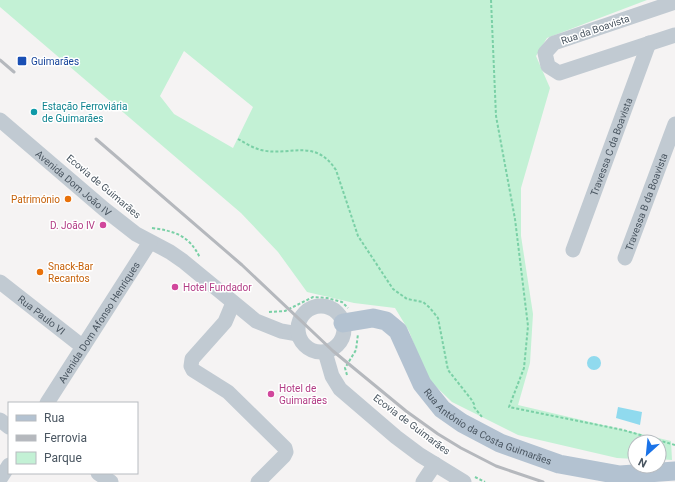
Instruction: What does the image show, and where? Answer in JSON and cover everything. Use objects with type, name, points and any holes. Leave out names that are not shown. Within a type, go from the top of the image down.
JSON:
[{"type":"main road","name":"Rua António da Costa Guimarães","points":[[349,322],[373,318],[386,321],[398,331],[422,384],[442,408],[462,423],[500,443],[559,464],[620,475],[675,471]]},
{"type":"street","name":"Rua da Boavista","points":[[675,2],[554,43],[545,53],[548,66],[559,73],[675,35]]},
{"type":"street","name":"Travessa C da Boavista","points":[[573,250],[649,44]]},
{"type":"street","name":"Avenida Dom João IV","points":[[0,120],[104,209],[136,234],[183,261],[256,321],[281,331],[298,334]]},
{"type":"street","name":"Travessa B da Boavista","points":[[625,258],[675,124]]},
{"type":"street","name":"Avenida Dom Afonso Henriques","points":[[48,402],[81,346],[150,242]]},
{"type":"street","name":"Rua Paulo VI","points":[[0,282],[81,346]]},
{"type":"street","points":[[233,303],[225,322],[192,358],[191,366],[193,370],[228,392],[286,448],[284,456],[258,482]]},
{"type":"street","points":[[315,307],[327,308],[349,322],[336,346],[325,352],[316,352],[307,348],[300,340],[298,334],[301,317],[306,311],[315,307]]},
{"type":"street","points":[[42,402],[81,346]]},
{"type":"street","points":[[325,352],[332,376],[340,389],[396,437],[420,455],[435,464],[467,478]]},
{"type":"street","points":[[0,415],[8,422]]},
{"type":"street","points":[[0,420],[8,426]]},
{"type":"street","points":[[423,482],[435,464]]},
{"type":"street","points":[[0,479],[8,467]]},
{"type":"street","points":[[99,474],[111,482]]},
{"type":"path","points":[[492,0],[496,116],[515,220],[528,326],[524,368],[509,407],[623,430],[675,445]]},
{"type":"path","points":[[238,139],[261,150],[306,150],[315,152],[331,163],[336,170],[358,236],[393,289],[407,299],[422,302],[430,308],[438,318],[448,370],[471,399],[474,407],[487,421]]},
{"type":"path","name":"Ecovia de Guimarães","points":[[147,227],[169,230],[183,238],[195,248],[200,259]]},
{"type":"path","points":[[263,310],[269,312],[285,311],[313,298],[327,298],[342,302],[350,311],[349,322],[358,330],[356,350],[346,368],[348,380]]},
{"type":"path","points":[[467,478],[485,482]]},
{"type":"green space","points":[[0,0],[647,0],[547,38],[536,56],[550,88],[521,188],[521,236],[533,314],[530,363],[518,405],[641,434],[627,434],[627,459],[617,458],[518,435],[452,402],[426,377],[409,331],[395,308],[354,303],[307,292],[278,252],[241,213],[0,7]],"holes":[[[184,51],[253,107],[233,148],[174,114],[160,96]]]},
{"type":"green space","points":[[667,440],[671,441],[672,460],[667,460]]},
{"type":"water","points":[[591,356],[597,356],[601,360],[601,366],[597,370],[591,370],[587,366],[587,360]]},
{"type":"water","points":[[618,407],[642,412],[640,425],[616,418]]},
{"type":"railway","points":[[0,60],[14,72]]},
{"type":"railway","points":[[96,139],[242,265],[333,351],[406,411],[438,434],[461,448],[496,466],[543,482]]},
{"type":"place","name":"Guimarães","points":[[22,61]]},
{"type":"place","name":"Estação Ferroviária de Guimarães","points":[[34,112]]},
{"type":"place","name":"Património","points":[[68,199]]},
{"type":"place","name":"D. João IV","points":[[103,225]]},
{"type":"place","name":"Snack-Bar Recantos","points":[[40,272]]},
{"type":"place","name":"Hotel Fundador","points":[[175,287]]},
{"type":"place","name":"Hotel de Guimarães","points":[[271,394]]}]
